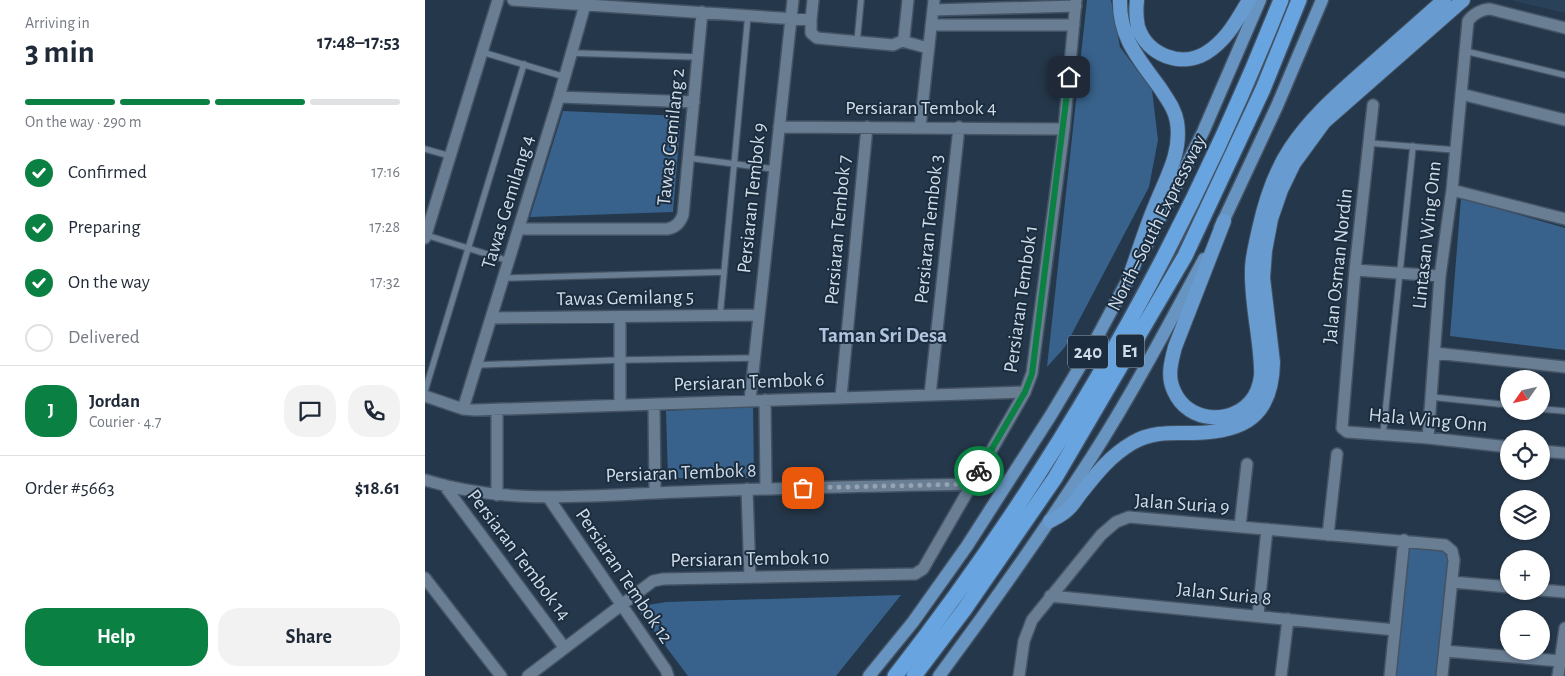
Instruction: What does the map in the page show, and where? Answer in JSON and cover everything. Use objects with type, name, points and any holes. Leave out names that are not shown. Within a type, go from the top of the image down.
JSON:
[{"type":"highway","points":[[1120,0],[1122,24],[1126,39],[1169,102],[1177,121],[1178,134],[1175,159],[1155,206],[1129,278]]},
{"type":"highway","points":[[1137,0],[1138,26],[1147,43],[1156,52],[1176,60],[1197,57],[1225,39],[1249,0]]},
{"type":"highway","name":"North–South Expressway","points":[[895,676],[933,628],[1033,485],[1116,348],[1200,187],[1255,65],[1281,0]]},
{"type":"highway","name":"North–South Expressway","points":[[914,676],[964,610],[1055,478],[1185,256],[1263,89],[1299,0]]},
{"type":"highway","points":[[1224,221],[1175,347],[1170,377],[1174,392],[1181,403],[1192,412],[1206,417],[1220,418],[1233,414],[1245,407],[1254,396],[1259,384],[1261,369],[1253,298],[1252,269],[1263,211],[1275,178],[1290,149],[1323,108],[1444,0]]},
{"type":"highway","points":[[1050,521],[1066,512],[1105,462],[1133,442],[1161,432],[1213,432],[1227,429],[1245,422],[1259,411],[1268,396],[1273,376],[1263,278],[1265,252],[1271,219],[1281,190],[1294,163],[1324,122],[1463,0]]},
{"type":"main road","name":"240","points":[[869,676],[913,622],[967,546],[1051,415],[1094,342],[1129,278],[1203,132],[1260,0]]},
{"type":"main road","points":[[939,676],[1050,521],[1093,456],[1148,360],[1224,221],[1277,106],[1322,0]]},
{"type":"street","points":[[425,237],[498,0]]},
{"type":"street","points":[[513,0],[585,5],[655,5],[703,12],[811,20]]},
{"type":"street","name":"Persiaran Tembok 9","points":[[749,400],[793,0]]},
{"type":"street","points":[[813,0],[811,30],[816,37],[893,45],[902,41],[928,48]]},
{"type":"street","points":[[902,41],[904,38],[908,0]]},
{"type":"street","points":[[920,127],[933,5],[1076,3]]},
{"type":"street","name":"Persiaran Tembok 1","points":[[915,574],[923,569],[1025,392],[1034,364],[1064,129],[1076,3]]},
{"type":"street","name":"Tawas Gemilang 4","points":[[469,410],[477,365],[565,77],[585,5]]},
{"type":"street","name":"Lintasan Wing Onn","points":[[1428,438],[1441,276],[1452,190],[1466,37],[1471,17],[1485,9],[1565,28]]},
{"type":"street","name":"Tawas Gemilang 2","points":[[519,229],[671,228],[677,225],[683,216],[703,12]]},
{"type":"street","points":[[931,25],[1075,25]]},
{"type":"street","points":[[1461,94],[1565,120]]},
{"type":"street","points":[[559,97],[695,102]]},
{"type":"street","name":"Jalan Osman Nordin","points":[[1343,430],[1341,426],[1355,270],[1373,105]]},
{"type":"street","name":"Persiaran Tembok 4","points":[[779,126],[1064,129]]},
{"type":"street","name":"Persiaran Tembok 7","points":[[841,397],[867,127]]},
{"type":"street","name":"Persiaran Tembok 3","points":[[930,395],[959,127]]},
{"type":"street","points":[[1452,190],[1565,219]]},
{"type":"street","points":[[1355,270],[1441,276]]},
{"type":"street","name":"Tawas Gemilang 5","points":[[491,318],[759,315]]},
{"type":"street","points":[[619,317],[620,405]]},
{"type":"street","points":[[1435,353],[1565,367]]},
{"type":"street","name":"Persiaran Tembok 6","points":[[425,396],[469,410],[497,410],[1025,392]]},
{"type":"street","points":[[765,400],[766,488]]},
{"type":"street","points":[[654,405],[655,492]]},
{"type":"street","points":[[497,410],[497,495]]},
{"type":"street","name":"Hala Wing Onn","points":[[1343,430],[1500,446]]},
{"type":"street","points":[[1550,451],[1565,453]]},
{"type":"street","points":[[1328,535],[1337,454]]},
{"type":"street","points":[[1240,526],[1247,464]]},
{"type":"street","name":"Persiaran Tembok 8","points":[[425,480],[444,486],[497,495],[549,497],[766,488],[971,484]]},
{"type":"street","name":"Persiaran Tembok 14","points":[[444,486],[564,647]]},
{"type":"street","points":[[747,489],[750,577]]},
{"type":"street","name":"Persiaran Tembok 12","points":[[549,497],[666,670],[668,676]]},
{"type":"street","name":"Jalan Suria 9","points":[[1019,676],[1026,632],[1032,620],[1101,535],[1121,519],[1129,517],[1445,545],[1452,551],[1454,560],[1442,676]]},
{"type":"street","points":[[1258,616],[1267,529]]},
{"type":"street","points":[[1390,676],[1404,540]]},
{"type":"street","name":"Persiaran Tembok 10","points":[[527,676],[650,582],[657,580],[915,574]]},
{"type":"street","points":[[425,578],[501,676]]},
{"type":"street","points":[[1452,582],[1500,586]]},
{"type":"street","points":[[1550,591],[1565,592]]},
{"type":"street","name":"Jalan Suria 8","points":[[1050,596],[1395,630]]},
{"type":"street","points":[[1281,676],[1288,619]]},
{"type":"street","points":[[1558,676],[1565,628]]},
{"type":"street","points":[[1445,651],[1560,661]]},
{"type":"lane","points":[[857,42],[861,0]]},
{"type":"lane","points":[[720,316],[748,15]]},
{"type":"lane","points":[[1465,51],[1565,74]]},
{"type":"lane","points":[[482,52],[565,77]]},
{"type":"lane","points":[[572,53],[698,57]]},
{"type":"lane","points":[[425,391],[524,64]]},
{"type":"lane","points":[[1369,143],[1455,150]]},
{"type":"lane","points":[[1383,434],[1413,146]]},
{"type":"lane","points":[[425,149],[450,156]]},
{"type":"lane","points":[[689,158],[775,169]]},
{"type":"lane","points":[[425,237],[469,248],[509,261]]},
{"type":"lane","points":[[504,278],[724,272]]},
{"type":"lane","points":[[477,365],[754,358]]},
{"type":"lane","points":[[1431,397],[1500,404]]},
{"type":"lane","points":[[1550,410],[1565,411]]},
{"type":"shaded area","points":[[1087,0],[1111,0],[1120,47],[1152,90],[1158,140],[1149,187],[1065,347],[1047,367]]},
{"type":"shaded area","points":[[1510,0],[1565,0],[1565,13]]},
{"type":"shaded area","points":[[563,111],[681,116],[673,212],[530,217]]},
{"type":"shaded area","points":[[1461,198],[1565,228],[1565,350],[1450,336]]},
{"type":"shaded area","points":[[753,406],[754,478],[668,478],[666,411]]},
{"type":"shaded area","points":[[1408,547],[1445,548],[1451,555],[1439,676],[1395,676]]},
{"type":"shaded area","points":[[901,595],[836,676],[688,676],[636,607],[666,602]]},
{"type":"way so far","points":[[803,488],[971,484],[979,471]]},
{"type":"district","name":"Taman Sri Desa","points":[[883,335]]},
{"type":"route","points":[[979,471],[1025,392],[1032,374],[1069,77]]}]
